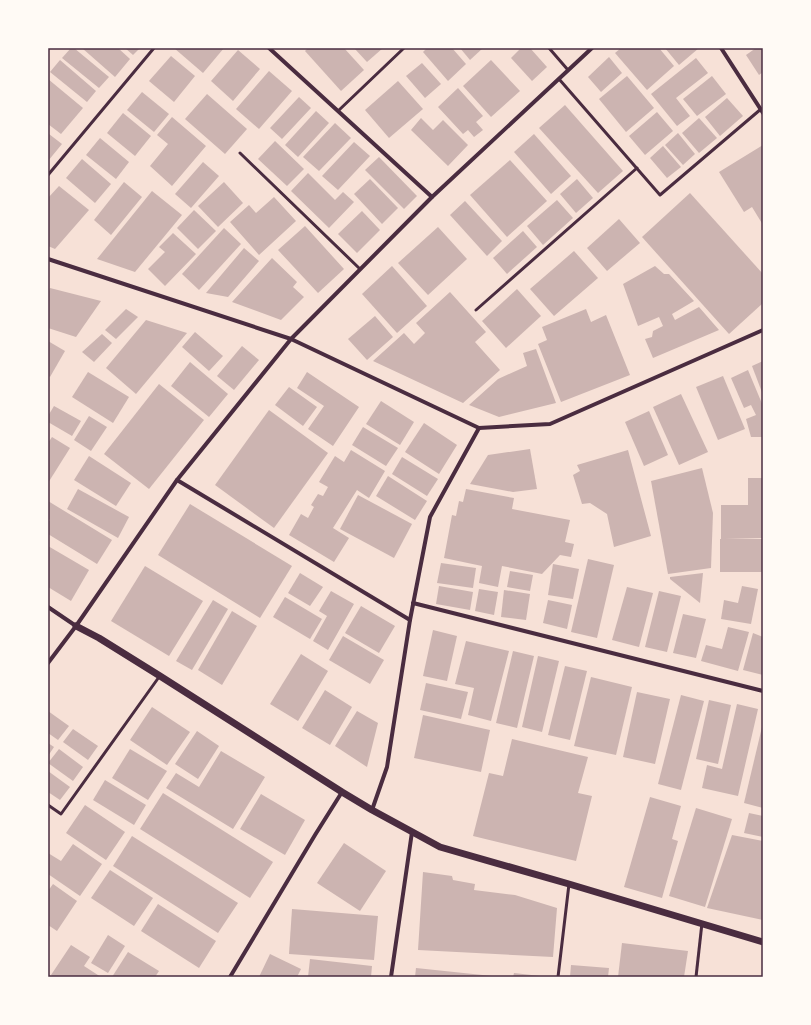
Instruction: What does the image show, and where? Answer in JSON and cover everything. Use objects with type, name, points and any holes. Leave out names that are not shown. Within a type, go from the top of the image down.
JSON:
[{"type":"street","points":[[269,48],[432,197]]},
{"type":"street","points":[[48,662],[76,626],[177,480],[291,340],[432,197],[592,48]]},
{"type":"street","points":[[721,48],[762,111]]},
{"type":"street","points":[[48,259],[291,340],[479,428],[550,424],[763,330]]},
{"type":"street","points":[[372,810],[387,767],[410,620],[430,517],[479,428]]},
{"type":"street","points":[[177,480],[410,620]]},
{"type":"street","points":[[413,603],[763,690]]},
{"type":"street","points":[[48,607],[76,626],[100,638],[342,792],[440,847],[763,942]]},
{"type":"street","points":[[230,977],[342,792]]},
{"type":"street","points":[[391,977],[412,832]]},
{"type":"lane","points":[[48,175],[154,48]]},
{"type":"lane","points":[[338,111],[404,48]]},
{"type":"lane","points":[[549,48],[568,70]]},
{"type":"lane","points":[[559,79],[660,195],[762,111]]},
{"type":"lane","points":[[240,153],[360,269]]},
{"type":"lane","points":[[476,310],[637,168]]},
{"type":"lane","points":[[48,806],[61,814],[160,676]]},
{"type":"lane","points":[[558,977],[569,884]]},
{"type":"lane","points":[[696,977],[702,923]]},
{"type":"building","points":[[71,48],[74,48],[109,77],[99,88],[62,58]]},
{"type":"building","points":[[82,48],[118,48],[130,59],[115,77]]},
{"type":"building","points":[[125,48],[140,48],[133,55]]},
{"type":"building","points":[[174,48],[224,48],[203,73]]},
{"type":"building","points":[[308,48],[344,48],[364,70],[341,91],[305,51]]},
{"type":"building","points":[[354,48],[383,48],[367,62]]},
{"type":"building","points":[[427,48],[452,48],[466,64],[448,81],[423,52]]},
{"type":"building","points":[[460,48],[483,48],[470,60]]},
{"type":"building","points":[[521,48],[530,48],[547,67],[532,81],[511,58]]},
{"type":"building","points":[[621,48],[659,48],[674,66],[647,90],[615,53]]},
{"type":"building","points":[[665,48],[699,48],[679,65]]},
{"type":"building","points":[[756,48],[763,48],[763,72],[759,75],[746,55]]},
{"type":"building","points":[[238,50],[260,69],[233,101],[211,81]]},
{"type":"building","points":[[171,56],[195,76],[174,102],[149,81]]},
{"type":"building","points":[[609,57],[622,73],[601,92],[588,77]]},
{"type":"building","points":[[696,58],[708,73],[676,98],[690,116],[677,126],[651,94]]},
{"type":"building","points":[[60,60],[96,91],[87,102],[50,72]]},
{"type":"building","points":[[491,60],[520,91],[491,117],[463,86]]},
{"type":"building","points":[[422,63],[441,84],[425,98],[406,76]]},
{"type":"building","points":[[269,71],[292,91],[259,129],[236,109]]},
{"type":"building","points":[[627,76],[654,108],[626,132],[599,99]]},
{"type":"building","points":[[712,76],[726,94],[697,116],[683,99]]},
{"type":"building","points":[[48,79],[83,108],[61,134],[48,124]]},
{"type":"building","points":[[398,81],[423,109],[389,138],[365,110]]},
{"type":"building","points":[[458,88],[483,116],[476,122],[483,130],[474,137],[468,130],[463,134],[438,107]]},
{"type":"building","points":[[142,92],[169,114],[154,132],[127,110]]},
{"type":"building","points":[[207,94],[247,129],[225,154],[185,119]]},
{"type":"building","points":[[299,97],[311,108],[282,139],[270,128]]},
{"type":"building","points":[[727,98],[743,116],[720,136],[705,117]]},
{"type":"building","points":[[565,105],[623,171],[598,193],[539,128]]},
{"type":"building","points":[[316,111],[329,123],[298,157],[285,145]]},
{"type":"building","points":[[657,112],[673,131],[645,155],[629,136]]},
{"type":"building","points":[[123,113],[151,136],[135,156],[107,133]]},
{"type":"building","points":[[172,117],[206,146],[172,186],[150,166],[168,144],[157,135]]},
{"type":"building","points":[[421,118],[433,130],[443,120],[468,145],[448,166],[411,130]]},
{"type":"building","points":[[699,118],[717,138],[699,153],[682,133]]},
{"type":"building","points":[[335,123],[351,138],[319,171],[303,157]]},
{"type":"building","points":[[678,133],[695,154],[683,165],[665,145]]},
{"type":"building","points":[[49,134],[62,144],[48,161],[48,135]]},
{"type":"building","points":[[534,134],[571,176],[551,194],[514,152]]},
{"type":"building","points":[[100,138],[129,162],[116,179],[86,155]]},
{"type":"building","points":[[275,141],[304,169],[287,186],[258,159]]},
{"type":"building","points":[[354,142],[370,156],[338,190],[322,176]]},
{"type":"building","points":[[763,145],[763,225],[752,207],[744,212],[719,172]]},
{"type":"building","points":[[663,146],[681,167],[667,178],[650,158]]},
{"type":"building","points":[[379,157],[417,196],[404,209],[365,170]]},
{"type":"building","points":[[82,159],[111,184],[95,203],[66,178]]},
{"type":"building","points":[[510,160],[547,201],[507,237],[470,195]]},
{"type":"building","points":[[203,162],[219,176],[191,208],[175,194]]},
{"type":"building","points":[[308,173],[335,200],[343,192],[354,202],[329,228],[291,191]]},
{"type":"building","points":[[370,179],[398,208],[382,224],[354,194]]},
{"type":"building","points":[[577,179],[593,198],[576,213],[560,194]]},
{"type":"building","points":[[124,182],[142,197],[111,235],[94,220]]},
{"type":"building","points":[[224,182],[243,203],[218,227],[198,206]]},
{"type":"building","points":[[59,186],[89,210],[55,249],[48,246],[48,198]]},
{"type":"building","points":[[152,191],[182,215],[135,272],[97,259]]},
{"type":"building","points":[[690,193],[763,274],[763,303],[729,334],[642,237]]},
{"type":"building","points":[[274,197],[296,221],[259,255],[230,222],[249,205],[256,213]]},
{"type":"building","points":[[557,200],[573,218],[543,245],[527,226]]},
{"type":"building","points":[[465,201],[502,241],[487,256],[450,215]]},
{"type":"building","points":[[194,210],[216,231],[198,249],[177,228]]},
{"type":"building","points":[[362,211],[380,230],[357,253],[338,234]]},
{"type":"building","points":[[619,219],[640,243],[607,271],[587,248]]},
{"type":"building","points":[[305,226],[344,269],[318,293],[278,250]]},
{"type":"building","points":[[438,227],[467,259],[428,295],[398,263]]},
{"type":"building","points":[[224,228],[241,244],[199,290],[182,274]]},
{"type":"building","points":[[523,231],[537,247],[507,274],[493,258]]},
{"type":"building","points":[[173,233],[196,254],[165,286],[148,269],[165,252],[159,247]]},
{"type":"building","points":[[244,248],[259,261],[228,297],[206,293]]},
{"type":"building","points":[[574,251],[598,278],[554,316],[530,289]]},
{"type":"building","points":[[272,258],[297,282],[293,287],[304,297],[281,320],[232,302]]},
{"type":"building","points":[[392,266],[427,306],[397,333],[362,294]]},
{"type":"building","points":[[655,266],[664,274],[669,274],[694,301],[672,314],[675,320],[699,307],[719,330],[653,358],[645,339],[652,337],[653,331],[663,326],[659,317],[638,326],[623,284]]},
{"type":"building","points":[[50,288],[101,301],[76,337],[48,328],[48,295]]},
{"type":"building","points":[[517,289],[541,316],[506,348],[482,321]]},
{"type":"building","points":[[450,292],[486,332],[475,342],[500,370],[463,403],[373,361],[404,333],[414,344],[425,333],[416,323]]},
{"type":"building","points":[[126,309],[138,317],[116,339],[105,330]]},
{"type":"building","points":[[586,309],[591,322],[606,315],[630,375],[561,402],[538,344],[547,340],[542,327]]},
{"type":"building","points":[[375,316],[393,337],[367,360],[348,339]]},
{"type":"building","points":[[146,320],[187,333],[136,394],[106,368]]},
{"type":"building","points":[[195,332],[223,356],[209,371],[182,347]]},
{"type":"building","points":[[102,334],[112,343],[94,362],[82,352]]},
{"type":"building","points":[[48,341],[65,351],[50,377],[48,375]]},
{"type":"building","points":[[242,346],[259,360],[234,390],[217,376]]},
{"type":"building","points":[[536,349],[556,403],[499,417],[469,405],[498,379],[527,366],[523,353]]},
{"type":"building","points":[[763,361],[763,395],[752,366]]},
{"type":"building","points":[[190,362],[228,394],[209,417],[171,386]]},
{"type":"building","points":[[748,370],[763,406],[763,437],[751,437],[746,419],[756,415],[751,405],[744,408],[731,378]]},
{"type":"building","points":[[88,372],[129,397],[113,423],[72,397]]},
{"type":"building","points":[[307,372],[359,407],[333,446],[308,429],[324,406],[297,388]]},
{"type":"building","points":[[723,376],[745,429],[718,440],[696,387]]},
{"type":"building","points":[[159,384],[204,420],[149,489],[104,454]]},
{"type":"building","points":[[289,387],[317,407],[303,426],[275,405]]},
{"type":"building","points":[[681,394],[708,452],[679,465],[653,407]]},
{"type":"building","points":[[381,401],[414,422],[400,445],[366,424]]},
{"type":"building","points":[[54,406],[81,421],[72,436],[48,422],[48,416]]},
{"type":"building","points":[[269,410],[328,453],[274,528],[215,485]]},
{"type":"building","points":[[649,411],[668,455],[644,466],[625,422]]},
{"type":"building","points":[[89,416],[107,427],[91,451],[74,440]]},
{"type":"building","points":[[424,423],[457,445],[439,474],[405,452]]},
{"type":"building","points":[[363,427],[398,448],[386,466],[352,445]]},
{"type":"building","points":[[52,437],[70,448],[48,483],[48,443]]},
{"type":"building","points":[[530,449],[537,489],[513,492],[470,484],[488,455]]},
{"type":"building","points":[[351,450],[385,471],[369,498],[357,490],[333,528],[349,538],[334,562],[289,535],[301,514],[308,518],[314,507],[311,505],[318,494],[323,496],[328,487],[319,482],[335,456],[344,462]]},
{"type":"building","points":[[628,450],[651,536],[614,547],[607,514],[590,503],[582,504],[573,475],[580,471],[577,465]]},
{"type":"building","points":[[89,456],[131,483],[116,506],[74,480]]},
{"type":"building","points":[[402,457],[438,479],[427,496],[392,474]]},
{"type":"building","points":[[702,468],[713,513],[711,568],[668,574],[651,481]]},
{"type":"building","points":[[388,476],[427,501],[415,520],[376,496]]},
{"type":"building","points":[[748,478],[763,478],[763,538],[725,539],[763,539],[763,572],[720,572],[721,505],[748,505]]},
{"type":"building","points":[[78,489],[129,517],[118,538],[67,509]]},
{"type":"building","points":[[466,489],[514,498],[512,509],[570,520],[565,542],[574,544],[571,557],[560,555],[542,574],[502,566],[498,587],[479,583],[482,566],[444,558],[452,515],[456,516],[459,501],[463,502]]},
{"type":"building","points":[[358,495],[412,524],[394,558],[340,529]]},
{"type":"building","points":[[48,501],[112,540],[97,564],[48,534],[48,523],[50,520],[48,518]]},
{"type":"building","points":[[190,504],[292,566],[260,618],[158,555]]},
{"type":"building","points":[[48,546],[89,570],[71,601],[48,587]]},
{"type":"building","points":[[588,559],[614,565],[597,638],[571,632]]},
{"type":"building","points":[[441,563],[476,568],[473,588],[437,583]]},
{"type":"building","points":[[553,564],[579,569],[573,599],[548,595]]},
{"type":"building","points":[[145,566],[203,601],[169,656],[111,621]]},
{"type":"building","points":[[510,571],[533,575],[530,591],[507,587]]},
{"type":"building","points":[[300,573],[323,587],[310,606],[288,593]]},
{"type":"building","points":[[703,573],[700,603],[670,579],[670,577]]},
{"type":"building","points":[[439,586],[473,592],[470,610],[436,604]]},
{"type":"building","points":[[742,586],[758,589],[751,624],[721,619],[724,600],[738,603]]},
{"type":"building","points":[[627,587],[653,593],[639,647],[612,640]]},
{"type":"building","points":[[479,589],[498,592],[494,615],[475,611]]},
{"type":"building","points":[[504,590],[530,594],[526,620],[501,617]]},
{"type":"building","points":[[331,591],[354,604],[328,650],[313,641],[327,616],[319,611]]},
{"type":"building","points":[[659,591],[681,596],[667,652],[645,647]]},
{"type":"building","points":[[285,597],[322,619],[310,639],[273,617]]},
{"type":"building","points":[[213,600],[228,609],[192,670],[176,661]]},
{"type":"building","points":[[548,600],[572,605],[567,629],[543,623]]},
{"type":"building","points":[[361,606],[395,626],[379,653],[345,633]]},
{"type":"building","points":[[232,611],[257,626],[222,685],[198,670]]},
{"type":"building","points":[[683,614],[706,619],[696,658],[673,653]]},
{"type":"building","points":[[728,627],[749,632],[738,671],[701,661],[706,645],[722,649]]},
{"type":"building","points":[[433,630],[457,636],[447,681],[423,676]]},
{"type":"building","points":[[753,633],[763,637],[763,675],[743,670]]},
{"type":"building","points":[[343,636],[384,660],[370,684],[329,660]]},
{"type":"building","points":[[466,641],[509,651],[491,721],[468,715],[474,688],[455,684]]},
{"type":"building","points":[[513,651],[534,656],[517,728],[496,723]]},
{"type":"building","points":[[301,654],[328,671],[298,721],[270,704]]},
{"type":"building","points":[[538,656],[559,661],[542,732],[522,727]]},
{"type":"building","points":[[565,666],[587,671],[570,740],[548,735]]},
{"type":"building","points":[[591,677],[632,687],[616,755],[574,746]]},
{"type":"building","points":[[426,683],[468,692],[461,719],[420,710]]},
{"type":"building","points":[[325,690],[352,707],[330,745],[302,728]]},
{"type":"building","points":[[637,692],[670,699],[655,764],[623,757]]},
{"type":"building","points":[[681,695],[704,701],[681,790],[658,784]]},
{"type":"building","points":[[709,700],[731,705],[718,764],[696,759]]},
{"type":"building","points":[[737,704],[758,709],[738,796],[702,788],[707,765],[722,769]]},
{"type":"building","points":[[152,707],[190,732],[167,765],[130,740]]},
{"type":"building","points":[[48,711],[69,726],[58,740],[48,733]]},
{"type":"building","points":[[357,711],[378,723],[367,767],[335,746]]},
{"type":"building","points":[[423,715],[490,730],[481,772],[414,758]]},
{"type":"building","points":[[763,727],[763,808],[744,803]]},
{"type":"building","points":[[73,729],[98,746],[88,760],[63,742]]},
{"type":"building","points":[[197,731],[219,746],[198,779],[175,764]]},
{"type":"building","points":[[512,739],[588,757],[578,793],[592,796],[576,861],[473,836],[489,773],[503,776]]},
{"type":"building","points":[[48,743],[54,747],[48,756]]},
{"type":"building","points":[[59,749],[83,767],[73,781],[48,763]]},
{"type":"building","points":[[130,749],[167,771],[148,800],[112,778]]},
{"type":"building","points":[[221,751],[265,777],[233,829],[166,788],[176,773],[199,787]]},
{"type":"building","points":[[48,771],[70,787],[60,800],[48,792]]},
{"type":"building","points":[[105,780],[146,805],[134,825],[93,800]]},
{"type":"building","points":[[163,793],[273,862],[250,898],[140,829]]},
{"type":"building","points":[[261,794],[305,820],[285,855],[240,829]]},
{"type":"building","points":[[650,797],[681,806],[672,839],[678,841],[662,898],[624,887]]},
{"type":"building","points":[[85,805],[125,832],[106,860],[66,833]]},
{"type":"building","points":[[696,808],[732,819],[705,907],[669,896]]},
{"type":"building","points":[[749,813],[763,816],[763,837],[744,833]]},
{"type":"building","points":[[732,835],[763,841],[763,920],[707,908]]},
{"type":"building","points":[[132,836],[238,903],[218,933],[113,866]]},
{"type":"building","points":[[344,843],[386,871],[360,911],[317,883]]},
{"type":"building","points":[[73,844],[102,864],[80,896],[48,874],[48,853],[61,861]]},
{"type":"building","points":[[110,870],[153,898],[134,926],[91,898]]},
{"type":"building","points":[[423,872],[452,876],[453,880],[475,884],[474,890],[515,895],[557,908],[553,957],[418,950]]},
{"type":"building","points":[[53,884],[77,901],[57,931],[48,925],[48,891]]},
{"type":"building","points":[[158,904],[216,941],[199,968],[141,931]]},
{"type":"building","points":[[292,909],[378,916],[374,960],[289,954]]},
{"type":"building","points":[[108,935],[125,946],[108,973],[91,963]]},
{"type":"building","points":[[622,943],[688,951],[684,977],[618,977]]},
{"type":"building","points":[[71,945],[90,957],[84,966],[101,977],[54,977],[51,975]]},
{"type":"building","points":[[128,952],[159,971],[155,977],[112,977]]},
{"type":"building","points":[[270,954],[301,969],[297,977],[259,977]]},
{"type":"building","points":[[310,959],[372,966],[371,977],[308,977]]},
{"type":"building","points":[[571,965],[609,968],[608,977],[570,977]]},
{"type":"building","points":[[416,968],[492,976],[492,977],[415,977]]},
{"type":"building","points":[[514,973],[540,976],[540,977],[513,977]]}]
